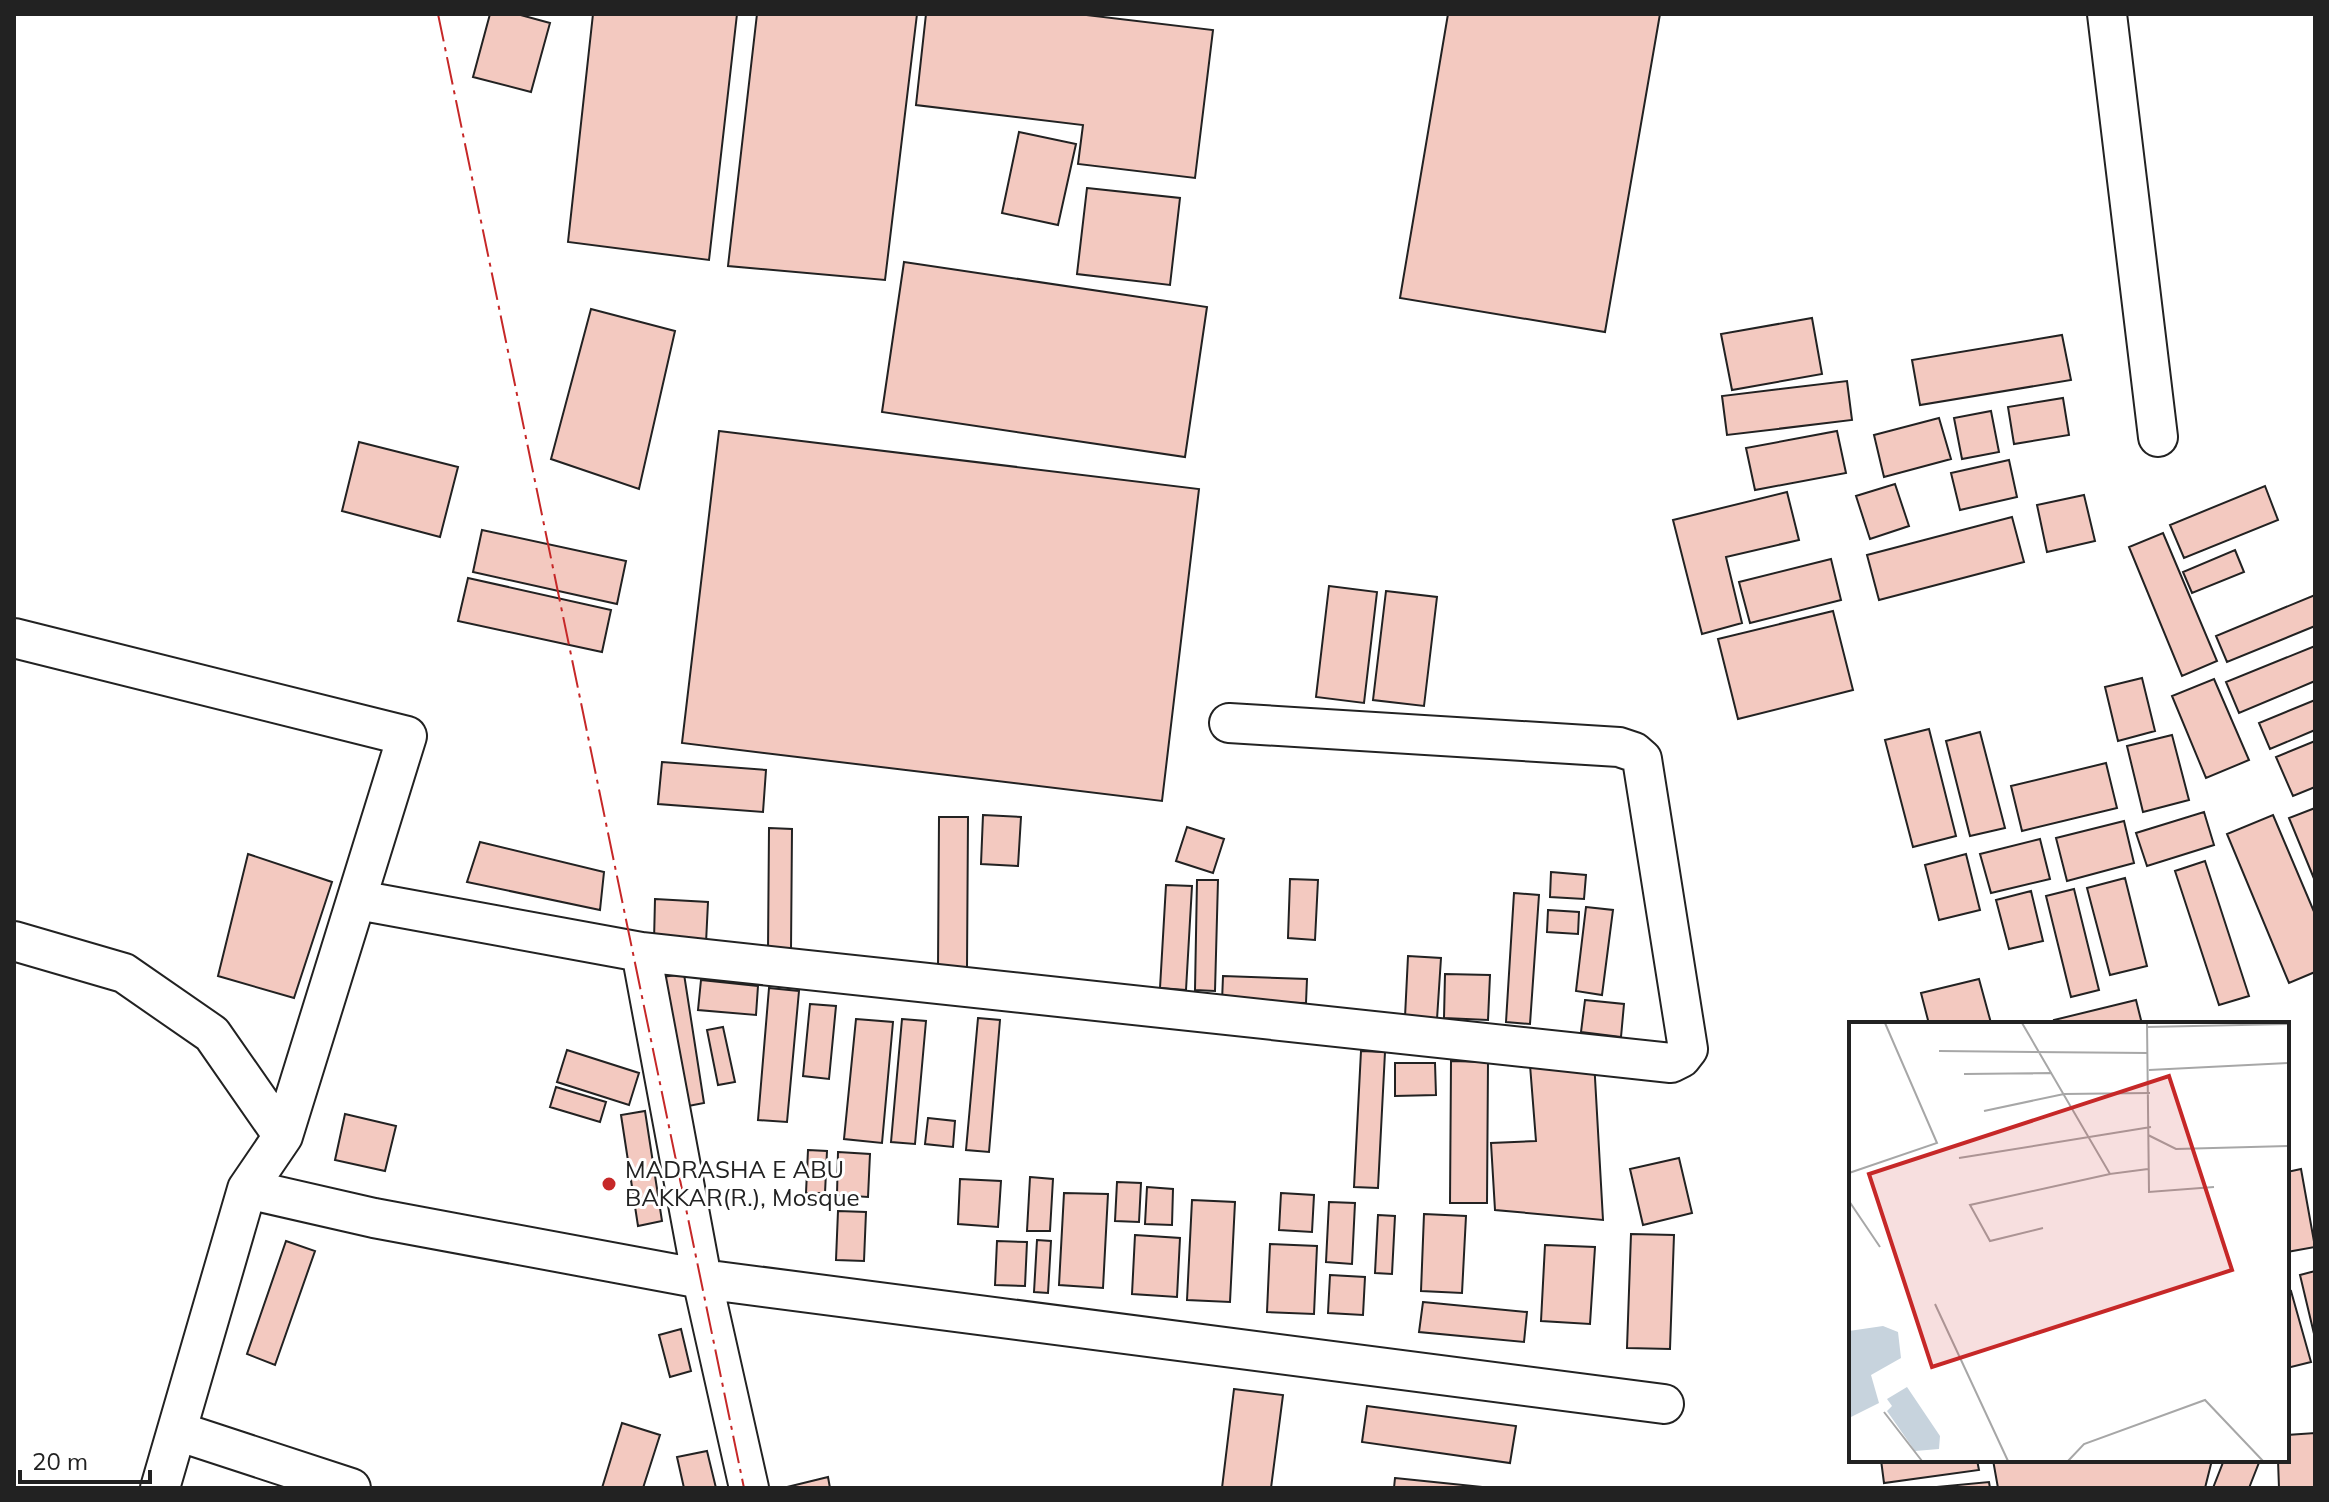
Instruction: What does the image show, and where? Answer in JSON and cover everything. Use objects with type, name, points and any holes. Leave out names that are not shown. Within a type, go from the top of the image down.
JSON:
[{"type":"street","points":[[2107,14],[2158,437]]},
{"type":"street","points":[[14,638],[407,736],[283,1136],[247,1189],[160,1488]]},
{"type":"street","points":[[358,900],[641,952],[1671,1063],[1681,1058],[1688,1049],[1642,759],[1634,752],[1619,747],[1229,723]]},
{"type":"street","points":[[14,941],[124,973],[212,1034],[283,1136]]},
{"type":"street","points":[[641,952],[702,1279],[749,1488]]},
{"type":"street","points":[[247,1189],[374,1218],[702,1279],[1664,1404]]},
{"type":"street","points":[[177,1431],[351,1488]]},
{"type":"building","points":[[490,14],[517,14],[550,23],[531,92],[473,77]]},
{"type":"building","points":[[593,14],[737,14],[709,260],[568,242]]},
{"type":"building","points":[[757,14],[917,14],[885,280],[728,266]]},
{"type":"building","points":[[926,14],[1078,14],[1213,30],[1195,178],[1078,164],[1083,125],[916,105]]},
{"type":"building","points":[[1448,14],[1660,14],[1605,332],[1400,298]]},
{"type":"building","points":[[1019,132],[1076,144],[1058,225],[1002,213]]},
{"type":"building","points":[[1087,188],[1180,198],[1170,285],[1077,274]]},
{"type":"building","points":[[904,262],[1207,307],[1185,457],[882,412]]},
{"type":"building","points":[[591,309],[675,331],[639,489],[551,459]]},
{"type":"building","points":[[1812,318],[1822,374],[1732,390],[1721,334]]},
{"type":"building","points":[[2062,335],[2071,380],[1920,405],[1912,360]]},
{"type":"building","points":[[1847,381],[1852,420],[1727,435],[1722,396]]},
{"type":"building","points":[[2063,398],[2069,435],[2014,444],[2008,407]]},
{"type":"building","points":[[1991,411],[1999,452],[1962,459],[1954,418]]},
{"type":"building","points":[[1939,418],[1951,459],[1884,477],[1874,435]]},
{"type":"building","points":[[719,431],[1199,489],[1162,801],[682,743]]},
{"type":"building","points":[[1837,431],[1846,473],[1755,490],[1746,448]]},
{"type":"building","points":[[359,442],[458,467],[440,537],[342,511]]},
{"type":"building","points":[[2009,460],[2017,497],[1960,510],[1951,473]]},
{"type":"building","points":[[1895,484],[1909,526],[1870,539],[1856,496]]},
{"type":"building","points":[[2265,486],[2278,520],[2184,558],[2170,525]]},
{"type":"building","points":[[1787,492],[1799,540],[1726,557],[1742,623],[1702,634],[1673,520]]},
{"type":"building","points":[[2084,495],[2095,541],[2047,552],[2037,505]]},
{"type":"building","points":[[2012,517],[2024,562],[1879,600],[1867,555]]},
{"type":"building","points":[[482,530],[626,561],[617,604],[473,572]]},
{"type":"building","points":[[2163,533],[2217,661],[2182,676],[2129,547]]},
{"type":"building","points":[[2235,550],[2244,572],[2192,593],[2183,572]]},
{"type":"building","points":[[1831,559],[1841,600],[1750,623],[1739,582]]},
{"type":"building","points":[[468,578],[611,610],[602,652],[458,621]]},
{"type":"building","points":[[1329,586],[1377,592],[1364,703],[1316,697]]},
{"type":"building","points":[[1386,591],[1437,597],[1424,706],[1373,700]]},
{"type":"building","points":[[2315,595],[2315,626],[2227,662],[2216,636]]},
{"type":"building","points":[[1833,611],[1853,690],[1738,719],[1718,639]]},
{"type":"building","points":[[2315,646],[2315,681],[2239,713],[2226,682]]},
{"type":"building","points":[[2142,678],[2155,731],[2118,741],[2105,687]]},
{"type":"building","points":[[2214,679],[2249,760],[2206,778],[2172,696]]},
{"type":"building","points":[[2315,700],[2315,730],[2270,749],[2259,723]]},
{"type":"building","points":[[1929,729],[1956,836],[1913,847],[1885,740]]},
{"type":"building","points":[[1980,732],[2005,828],[1970,836],[1946,741]]},
{"type":"building","points":[[2172,735],[2189,800],[2143,812],[2127,746]]},
{"type":"building","points":[[2315,741],[2315,787],[2293,796],[2276,757]]},
{"type":"building","points":[[662,762],[766,770],[763,812],[658,804]]},
{"type":"building","points":[[2106,763],[2117,808],[2022,831],[2011,786]]},
{"type":"building","points":[[2315,808],[2315,881],[2289,818]]},
{"type":"building","points":[[2204,812],[2214,845],[2147,866],[2136,833]]},
{"type":"building","points":[[983,815],[1021,817],[1018,866],[981,864]]},
{"type":"building","points":[[2273,815],[2315,914],[2315,972],[2289,983],[2227,834]]},
{"type":"building","points":[[939,817],[968,817],[967,968],[938,968]]},
{"type":"building","points":[[2124,821],[2134,863],[2067,881],[2056,838]]},
{"type":"building","points":[[1187,827],[1224,839],[1213,873],[1176,861]]},
{"type":"building","points":[[769,828],[792,829],[791,951],[768,951]]},
{"type":"building","points":[[2040,839],[2050,879],[1991,893],[1980,854]]},
{"type":"building","points":[[480,842],[604,872],[600,910],[467,882]]},
{"type":"building","points":[[248,854],[332,882],[294,998],[218,976]]},
{"type":"building","points":[[1966,854],[1980,910],[1939,920],[1925,865]]},
{"type":"building","points":[[2205,861],[2249,996],[2219,1005],[2175,871]]},
{"type":"building","points":[[1551,872],[1586,875],[1584,899],[1550,897]]},
{"type":"building","points":[[2125,878],[2147,966],[2110,975],[2087,888]]},
{"type":"building","points":[[1290,879],[1318,880],[1315,940],[1288,938]]},
{"type":"building","points":[[1197,880],[1218,880],[1215,991],[1195,990]]},
{"type":"building","points":[[1166,885],[1192,886],[1186,990],[1160,988]]},
{"type":"building","points":[[2074,889],[2099,990],[2071,997],[2046,896]]},
{"type":"building","points":[[2031,891],[2043,941],[2009,949],[1996,900]]},
{"type":"building","points":[[1514,893],[1539,895],[1530,1024],[1506,1022]]},
{"type":"building","points":[[655,899],[708,902],[706,943],[654,941]]},
{"type":"building","points":[[1586,907],[1613,910],[1602,995],[1576,991]]},
{"type":"building","points":[[1548,910],[1579,912],[1578,934],[1547,932]]},
{"type":"building","points":[[1408,956],[1441,958],[1437,1019],[1405,1017]]},
{"type":"building","points":[[684,974],[704,1103],[683,1107],[662,977]]},
{"type":"building","points":[[1445,974],[1490,975],[1488,1020],[1444,1018]]},
{"type":"building","points":[[1223,976],[1307,979],[1306,1003],[1222,1002]]},
{"type":"building","points":[[1979,979],[1991,1022],[1928,1022],[1921,993]]},
{"type":"building","points":[[701,980],[758,986],[756,1015],[698,1010]]},
{"type":"building","points":[[769,988],[799,991],[787,1122],[758,1120]]},
{"type":"building","points":[[1585,1000],[1624,1004],[1621,1037],[1581,1032]]},
{"type":"building","points":[[2136,1000],[2142,1022],[2054,1022]]},
{"type":"building","points":[[810,1004],[836,1006],[829,1079],[803,1076]]},
{"type":"building","points":[[978,1018],[1000,1020],[989,1152],[966,1150]]},
{"type":"building","points":[[856,1019],[893,1022],[882,1143],[844,1139]]},
{"type":"building","points":[[902,1019],[926,1021],[915,1144],[891,1142]]},
{"type":"building","points":[[723,1027],[735,1082],[718,1085],[707,1030]]},
{"type":"building","points":[[567,1050],[639,1073],[629,1105],[557,1082]]},
{"type":"building","points":[[1361,1051],[1385,1052],[1378,1188],[1354,1187]]},
{"type":"building","points":[[1594,1060],[1603,1220],[1495,1210],[1491,1143],[1536,1141],[1530,1065]]},
{"type":"building","points":[[1451,1061],[1488,1062],[1487,1203],[1450,1203]]},
{"type":"building","points":[[1395,1063],[1435,1063],[1436,1095],[1395,1096]]},
{"type":"building","points":[[556,1087],[606,1102],[600,1122],[550,1107]]},
{"type":"building","points":[[645,1111],[662,1221],[638,1226],[621,1115]]},
{"type":"building","points":[[345,1114],[396,1126],[385,1171],[335,1160]]},
{"type":"building","points":[[928,1118],[955,1121],[953,1147],[925,1144]]},
{"type":"building","points":[[808,1150],[827,1151],[825,1193],[806,1193]]},
{"type":"building","points":[[838,1152],[870,1154],[868,1197],[837,1195]]},
{"type":"building","points":[[1679,1158],[1692,1213],[1643,1225],[1630,1169]]},
{"type":"building","points":[[2301,1169],[2315,1247],[2289,1252],[2289,1172]]},
{"type":"building","points":[[1030,1177],[1053,1179],[1050,1231],[1027,1231]]},
{"type":"building","points":[[960,1179],[1001,1181],[998,1227],[958,1224]]},
{"type":"building","points":[[1117,1182],[1141,1183],[1139,1222],[1115,1221]]},
{"type":"building","points":[[1147,1187],[1173,1189],[1172,1225],[1145,1224]]},
{"type":"building","points":[[1064,1193],[1108,1194],[1103,1288],[1059,1285]]},
{"type":"building","points":[[1281,1193],[1314,1195],[1312,1232],[1279,1230]]},
{"type":"building","points":[[1192,1200],[1235,1202],[1230,1302],[1187,1300]]},
{"type":"building","points":[[1329,1202],[1355,1203],[1352,1264],[1326,1262]]},
{"type":"building","points":[[838,1211],[866,1212],[864,1261],[836,1260]]},
{"type":"building","points":[[1424,1214],[1466,1216],[1462,1293],[1421,1291]]},
{"type":"building","points":[[1378,1215],[1395,1216],[1392,1274],[1375,1273]]},
{"type":"building","points":[[1631,1234],[1674,1235],[1670,1349],[1627,1348]]},
{"type":"building","points":[[1135,1235],[1180,1238],[1177,1297],[1132,1294]]},
{"type":"building","points":[[1037,1240],[1051,1241],[1048,1293],[1034,1292]]},
{"type":"building","points":[[286,1241],[315,1251],[275,1365],[247,1354]]},
{"type":"building","points":[[997,1241],[1027,1242],[1025,1286],[995,1285]]},
{"type":"building","points":[[1270,1244],[1317,1246],[1314,1314],[1267,1312]]},
{"type":"building","points":[[1545,1245],[1595,1247],[1590,1324],[1541,1321]]},
{"type":"building","points":[[2315,1271],[2315,1338],[2300,1275]]},
{"type":"building","points":[[1330,1275],[1365,1277],[1363,1315],[1328,1313]]},
{"type":"building","points":[[2289,1292],[2311,1362],[2289,1368]]},
{"type":"building","points":[[1423,1302],[1527,1312],[1524,1342],[1419,1332]]},
{"type":"building","points":[[681,1329],[691,1371],[670,1377],[659,1335]]},
{"type":"building","points":[[1234,1389],[1283,1395],[1271,1488],[1222,1488]]},
{"type":"building","points":[[1367,1406],[1516,1426],[1510,1463],[1362,1442]]},
{"type":"building","points":[[622,1423],[660,1435],[643,1488],[602,1488]]},
{"type":"building","points":[[2315,1433],[2315,1488],[2279,1488],[2278,1462],[2289,1462],[2289,1435]]},
{"type":"building","points":[[707,1451],[716,1488],[684,1488],[677,1457]]},
{"type":"building","points":[[1881,1462],[1977,1462],[1979,1470],[1884,1483]]},
{"type":"building","points":[[1993,1462],[2212,1462],[2205,1488],[1998,1488]]},
{"type":"building","points":[[2223,1462],[2259,1462],[2249,1488],[2213,1488]]},
{"type":"building","points":[[828,1477],[830,1488],[783,1488]]},
{"type":"building","points":[[1395,1478],[1492,1488],[1394,1488]]},
{"type":"building","points":[[1989,1482],[1990,1488],[1926,1488]]},
{"type":"power","points":[[438,14],[744,1488]]},
{"type":"place","name":"MADRASHA E ABU BAKKAR(R.), Mosque","points":[[609,1184]]}]
